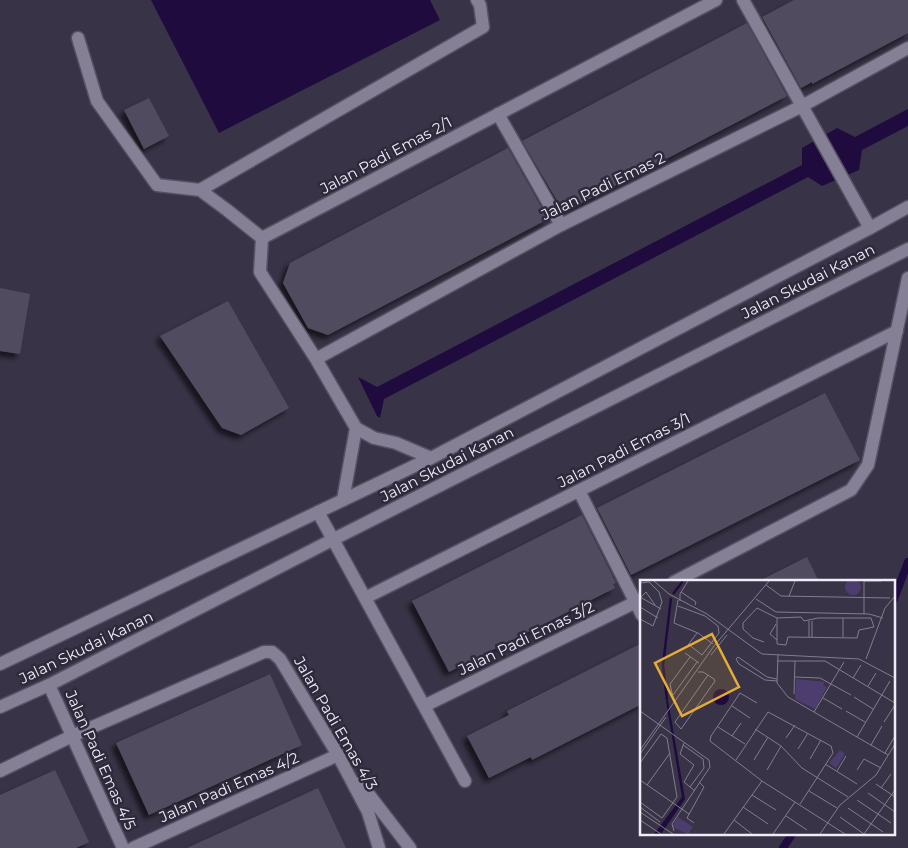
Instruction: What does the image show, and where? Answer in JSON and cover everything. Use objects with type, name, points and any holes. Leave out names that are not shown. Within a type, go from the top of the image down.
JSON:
[{"type":"street","points":[[200,190],[483,27],[480,5],[477,0]]},
{"type":"street","name":"Jalan Padi Emas 2/1","points":[[262,238],[716,0]]},
{"type":"street","points":[[743,0],[870,228]]},
{"type":"street","points":[[78,38],[98,101],[158,185],[200,190],[262,238],[260,272],[316,359],[356,428],[374,438],[396,443],[431,458]]},
{"type":"street","name":"Jalan Padi Emas 2","points":[[316,359],[561,225],[802,106],[908,48]]},
{"type":"street","points":[[498,114],[561,225]]},
{"type":"street","name":"Jalan Skudai Kanan","points":[[0,664],[431,458],[908,207]]},
{"type":"street","name":"Jalan Skudai Kanan","points":[[0,706],[49,685],[908,249]]},
{"type":"street","points":[[678,580],[851,490],[868,465],[908,278]]},
{"type":"street","name":"Jalan Padi Emas 3/1","points":[[365,598],[897,331]]},
{"type":"street","points":[[343,500],[356,428]]},
{"type":"street","points":[[579,490],[638,600]]},
{"type":"street","points":[[318,512],[465,781]]},
{"type":"street","name":"Jalan Padi Emas 3/2","points":[[424,706],[638,600]]},
{"type":"street","name":"Jalan Padi Emas 4/3","points":[[72,736],[264,652],[272,652],[280,659],[338,755],[368,812],[379,848]]},
{"type":"street","name":"Jalan Padi Emas 4/5","points":[[49,685],[123,848]]},
{"type":"street","points":[[0,772],[72,736]]},
{"type":"street","points":[[338,755],[410,848]]},
{"type":"street","name":"Jalan Padi Emas 4/2","points":[[133,848],[338,755]]},
{"type":"shaded area","points":[[151,0],[430,0],[440,20],[219,133]]},
{"type":"shaded area","points":[[908,109],[908,126],[862,150],[859,170],[822,186],[808,177],[384,399],[380,418],[377,416],[358,377],[377,387],[802,165],[802,148],[837,128],[855,137]]},
{"type":"building","points":[[794,0],[908,0],[908,33],[801,88],[762,17]]},
{"type":"building","points":[[747,23],[787,96],[563,211],[522,141]]},
{"type":"building","points":[[149,98],[169,136],[144,149],[124,110]]},
{"type":"building","points":[[508,148],[548,219],[328,335],[308,328],[283,283],[290,263]]},
{"type":"building","points":[[0,288],[30,294],[20,354],[0,351]]},
{"type":"building","points":[[228,301],[289,408],[241,435],[222,428],[160,336]]},
{"type":"building","points":[[825,393],[860,460],[631,575],[597,508]]},
{"type":"building","points":[[582,515],[616,583],[613,584],[615,588],[449,672],[412,601]]},
{"type":"building","points":[[807,557],[818,580],[761,580]]},
{"type":"building","points":[[640,644],[640,705],[532,760],[531,757],[489,778],[467,736],[509,715],[507,711]]},
{"type":"building","points":[[270,674],[302,745],[149,815],[116,743]]},
{"type":"building","points":[[55,770],[89,842],[76,848],[0,848],[0,795]]},
{"type":"building","points":[[318,788],[346,848],[187,848],[233,827]]},
{"type":"waterway","points":[[896,594],[908,562]]},
{"type":"waterway","points":[[783,848],[791,836]]}]
